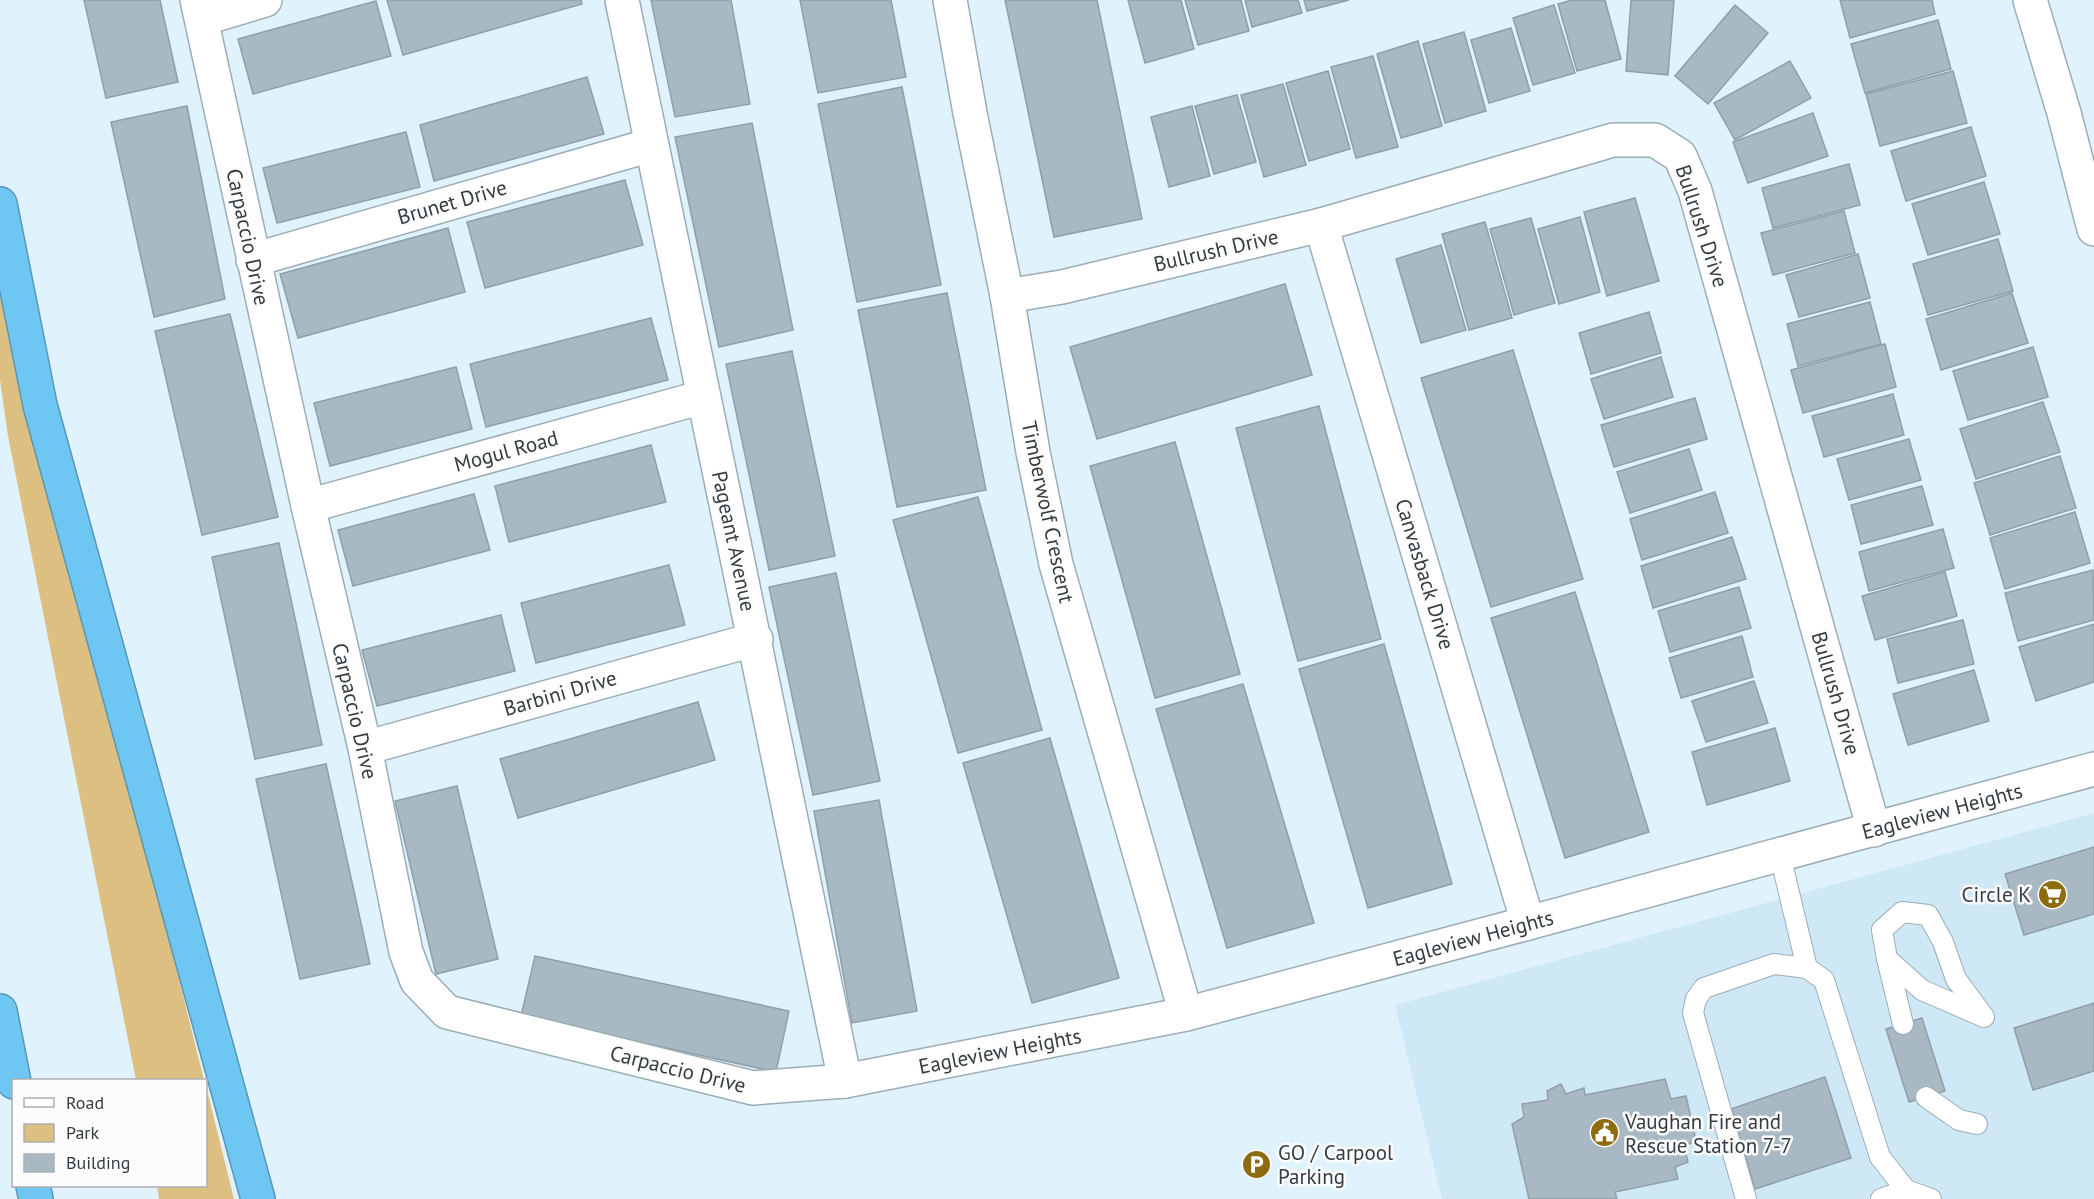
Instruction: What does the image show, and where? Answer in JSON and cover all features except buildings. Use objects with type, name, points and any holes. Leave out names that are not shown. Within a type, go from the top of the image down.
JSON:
[{"type":"highway","points":[[0,204],[40,405],[258,1199]]},
{"type":"highway","points":[[0,1011],[13,1079]]},
{"type":"street","points":[[200,9],[266,0]]},
{"type":"street","name":"Pageant Avenue","points":[[622,0],[846,1081]]},
{"type":"street","name":"Timberwolf Crescent","points":[[950,0],[1007,296],[1033,453],[1056,564],[1186,1014]]},
{"type":"street","points":[[2030,0],[2087,174],[2094,229]]},
{"type":"street","name":"Carpaccio Drive","points":[[200,9],[253,260],[365,748],[406,952],[417,981],[447,1012],[753,1088],[846,1081]]},
{"type":"street","name":"Bullrush Drive","points":[[1007,296],[1062,287],[1321,225],[1613,140],[1654,140],[1680,156],[1695,190],[1874,830]]},
{"type":"street","name":"Brunet Drive","points":[[253,260],[651,145]]},
{"type":"street","name":"Canvasback Drive","points":[[1321,225],[1528,923]]},
{"type":"street","name":"Mogul Road","points":[[308,506],[703,397]]},
{"type":"street","name":"Barbini Drive","points":[[365,748],[756,639]]},
{"type":"street","name":"Eagleview Heights","points":[[846,1081],[1186,1014],[1874,830],[2094,768]]},
{"type":"lane","points":[[1780,855],[1807,968]]},
{"type":"lane","points":[[1887,959],[1922,990],[1984,1017],[1956,979],[1943,942],[1928,915],[1902,912],[1882,930],[1887,959],[1903,1024]]},
{"type":"lane","points":[[1746,1199],[1693,1013],[1696,999],[1704,988],[1774,964],[1807,968],[1824,980],[1880,1157],[1906,1190],[1931,1199]]},
{"type":"lane","points":[[1926,1097],[1959,1120],[1977,1124]]},
{"type":"lane","points":[[1881,1199],[1906,1190]]},
{"type":"shaded area","points":[[2094,813],[2094,1199],[1442,1199],[1395,1005]]},
{"type":"green space","points":[[0,260],[204,1079],[136,1079],[8,436],[0,380]]},
{"type":"green space","points":[[207,1090],[234,1199],[159,1199],[157,1187],[207,1187]]},
{"type":"place","name":"Circle K","points":[[2052,894]]},
{"type":"place","name":"Vaughan Fire and Rescue Station 7-7","points":[[1604,1133]]},
{"type":"place","name":"GO / Carpool Parking","points":[[1257,1164]]}]
